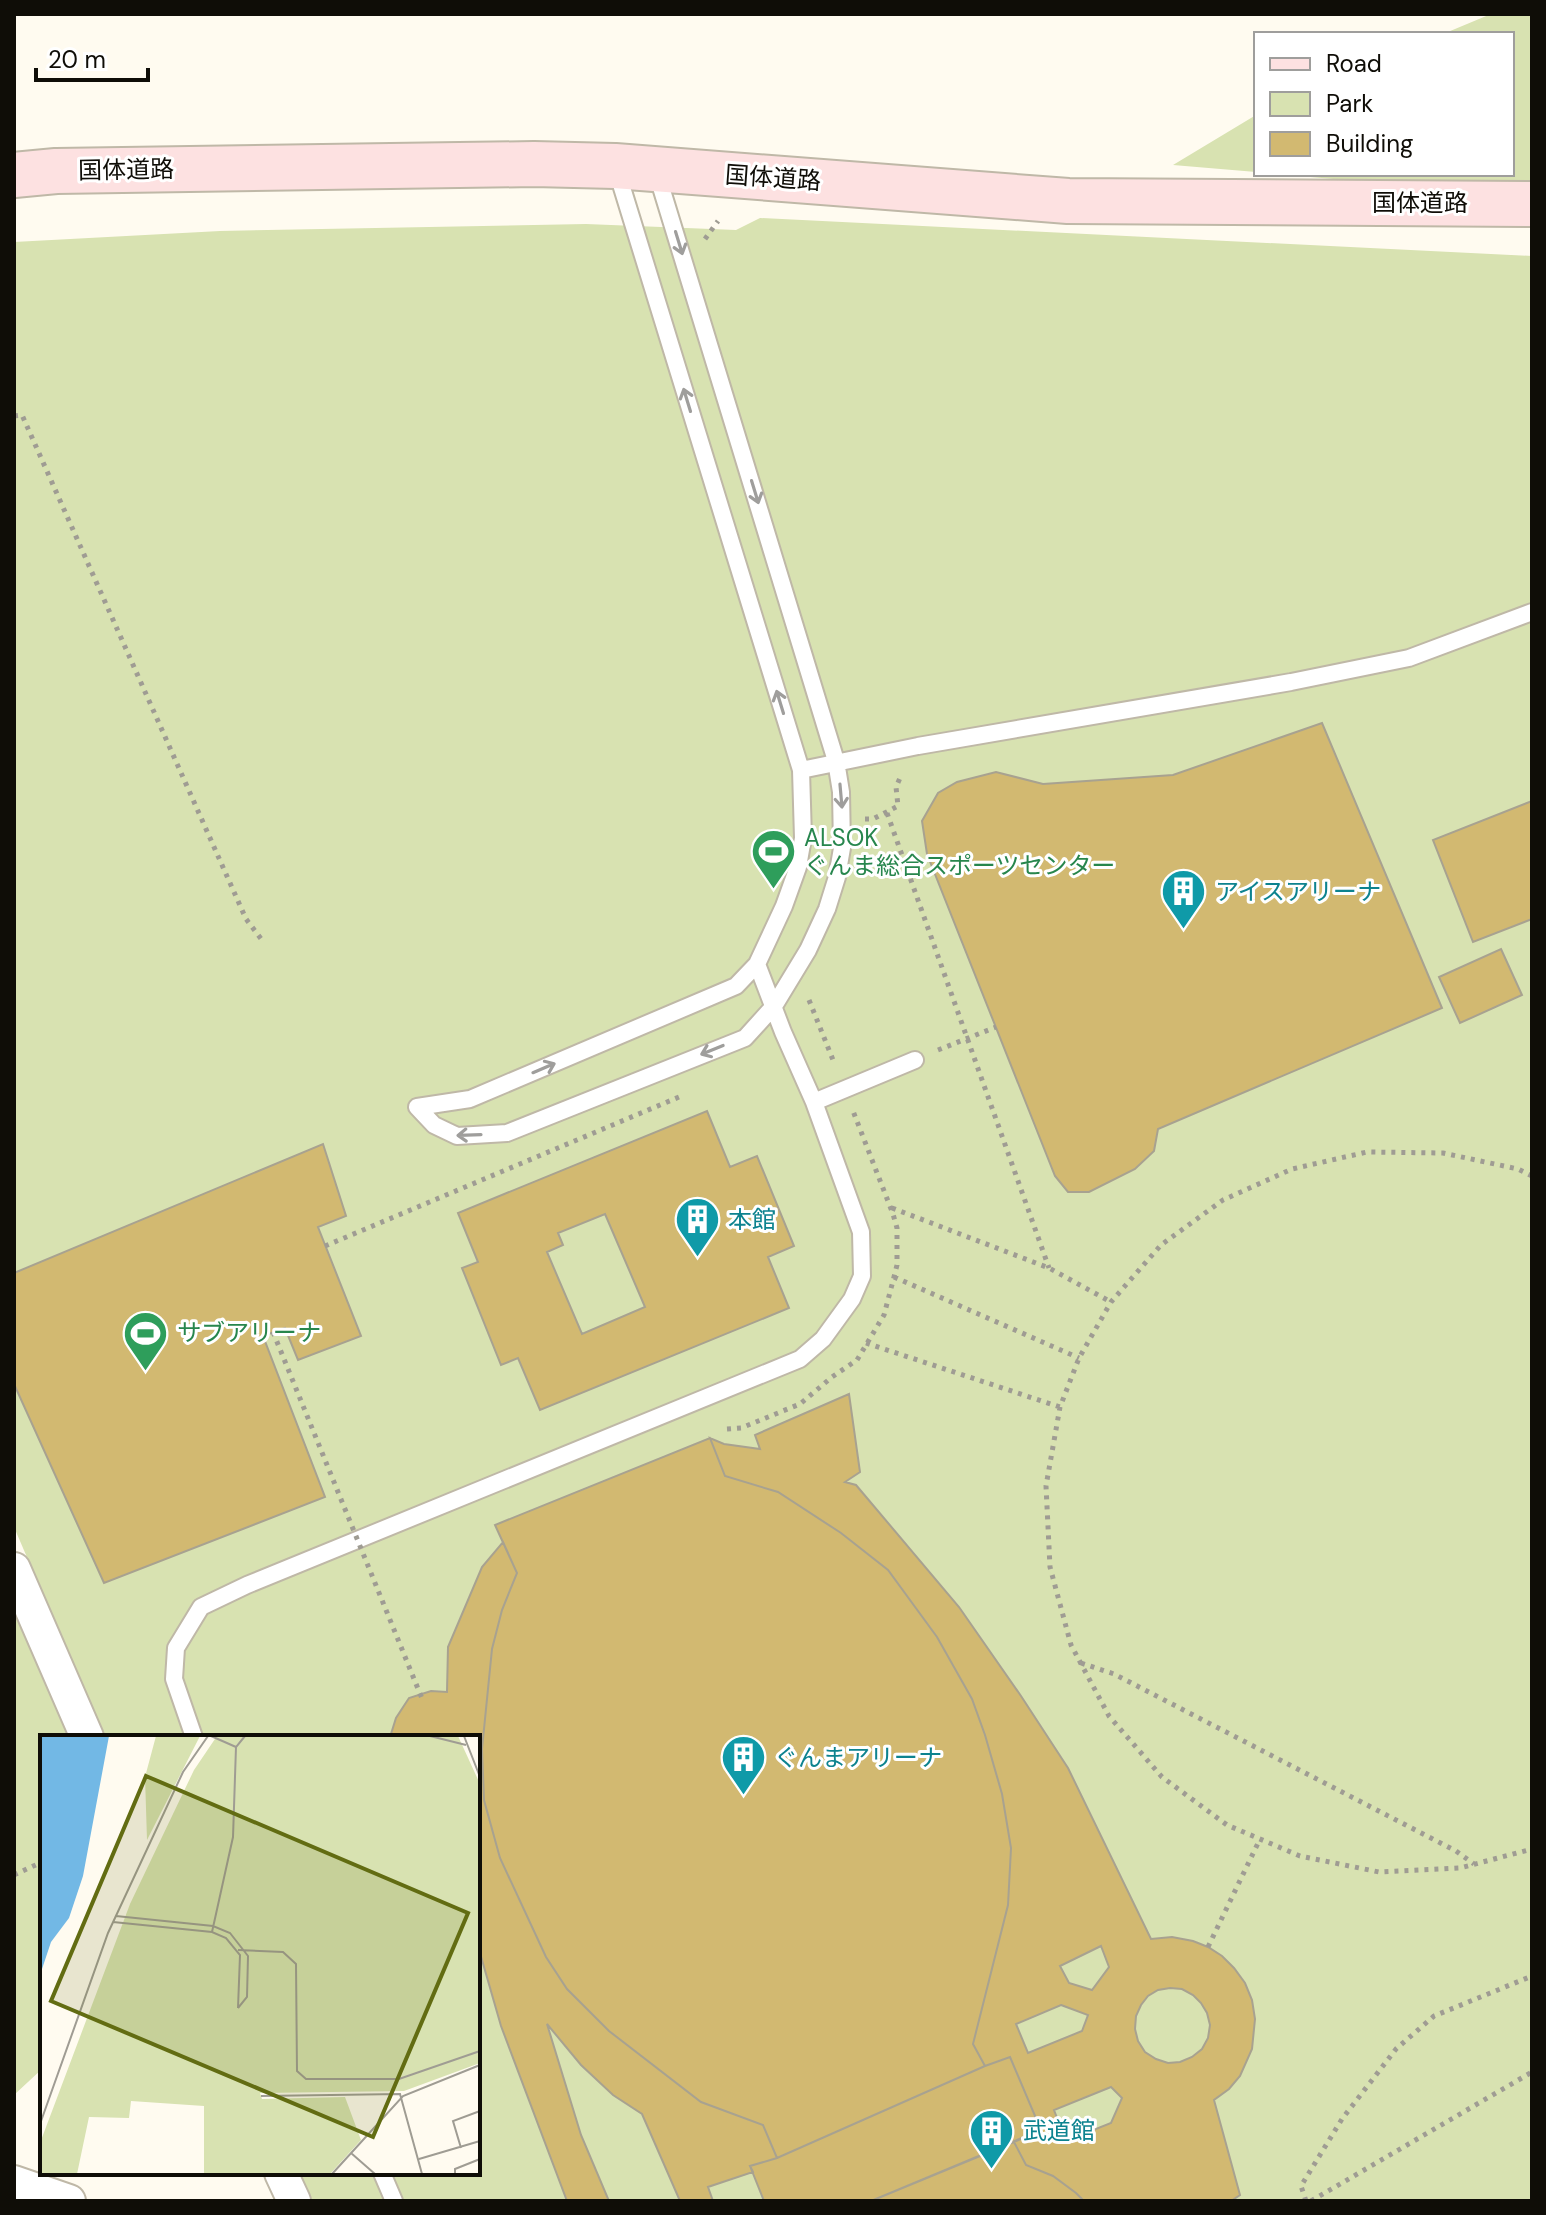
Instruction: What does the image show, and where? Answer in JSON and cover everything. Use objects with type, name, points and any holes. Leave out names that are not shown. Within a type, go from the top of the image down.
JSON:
[{"type":"street","name":"国体道路","points":[[14,175],[56,171],[534,164],[635,168],[1068,201],[1532,204]]},
{"type":"street","points":[[14,1569],[86,1735]]},
{"type":"street","points":[[282,2175],[294,2201]]},
{"type":"street","points":[[14,2182],[69,2201]]},
{"type":"lane","points":[[635,168],[836,761],[843,820],[837,877],[827,909],[808,950],[774,1006],[745,1038],[507,1133],[457,1136],[434,1125],[417,1107],[470,1099],[736,986],[757,964],[798,867],[803,838],[801,770],[635,168]]},
{"type":"lane","points":[[801,770],[836,761],[1291,682],[1409,658],[1532,612]]},
{"type":"lane","points":[[193,1735],[174,1679],[176,1648],[201,1607],[247,1585],[800,1359],[823,1339],[852,1299],[862,1276],[861,1232],[814,1102],[757,964]]},
{"type":"lane","points":[[814,1102],[915,1060]]},
{"type":"lane","points":[[383,2175],[394,2201]]},
{"type":"path","points":[[14,416],[22,415],[246,919],[262,940]]},
{"type":"path","points":[[887,813],[1049,1268]]},
{"type":"path","points":[[915,1060],[996,1027]]},
{"type":"path","points":[[325,1246],[682,1095]]},
{"type":"path","points":[[1532,1176],[1518,1169],[1443,1153],[1367,1152],[1292,1169],[1223,1200],[1161,1245],[1111,1302],[1079,1358],[1060,1407],[1046,1486],[1050,1567],[1071,1645],[1109,1716],[1162,1777],[1227,1825],[1300,1856],[1379,1872],[1460,1868],[1532,1849]]},
{"type":"path","points":[[891,1208],[1049,1268],[1111,1302]]},
{"type":"path","points":[[894,1277],[1079,1358]]},
{"type":"path","points":[[273,1332],[423,1701]]},
{"type":"path","points":[[866,1343],[1060,1407]]},
{"type":"path","points":[[1081,1663],[1114,1674],[1443,1844],[1475,1865]]},
{"type":"path","points":[[1208,1947],[1260,1839]]},
{"type":"path","points":[[14,1875],[40,1863]]},
{"type":"path","points":[[1532,1976],[1434,2016],[1396,2049],[1342,2119],[1301,2186],[1309,2201],[1532,2072]]},
{"type":"green space","points":[[1491,14],[1532,14],[1532,196],[1298,176],[1514,176],[1514,32],[1448,32]]},
{"type":"green space","points":[[1254,116],[1254,172],[1173,165]]},
{"type":"green space","name":"ALSOK ぐんま総合スポーツセンター","points":[[760,218],[1532,256],[1532,2201],[310,2201],[299,2175],[480,2175],[480,1735],[103,1735],[14,1527],[14,242],[220,231],[586,224],[736,230]]},
{"type":"green space","points":[[14,1613],[68,1735],[40,1735],[40,2071],[14,2095]]},
{"type":"building","name":"アイスアリーナ","points":[[1322,723],[1442,1008],[1158,1129],[1154,1151],[1135,1169],[1089,1192],[1068,1192],[1055,1176],[927,854],[922,821],[938,793],[957,782],[996,772],[1043,784],[1173,775]]},
{"type":"building","points":[[1532,801],[1532,919],[1473,942],[1433,840]]},
{"type":"building","points":[[1501,949],[1522,995],[1460,1023],[1439,977]]},
{"type":"building","name":"本館","points":[[707,1111],[730,1167],[757,1156],[794,1246],[768,1257],[789,1308],[540,1410],[518,1358],[501,1365],[462,1268],[478,1262],[458,1213]],"holes":[[[605,1214],[645,1307],[582,1334],[547,1252],[563,1245],[558,1233]]]},
{"type":"building","name":"サブアリーナ","points":[[323,1144],[346,1216],[318,1227],[361,1336],[298,1360],[285,1328],[263,1336],[325,1497],[104,1583],[14,1384],[14,1273]]},
{"type":"building","points":[[849,1394],[860,1472],[845,1482],[856,1485],[959,1607],[1021,1696],[1068,1768],[1151,1939],[1172,1937],[1208,1947],[1222,1956],[1245,1983],[1255,2019],[1252,2049],[1240,2076],[1214,2100],[1240,2195],[1231,2201],[1084,2201],[1053,2176],[1026,2165],[1014,2142],[1041,2130],[1010,2057],[985,2066],[973,2044],[1008,1905],[1011,1848],[1002,1794],[972,1699],[937,1637],[888,1570],[841,1533],[778,1492],[725,1476],[710,1438],[724,1444],[760,1449],[755,1435]],"holes":[[[1101,1946],[1109,1967],[1092,1990],[1069,1983],[1060,1966]],[[1182,1989],[1193,1995],[1207,2013],[1210,2025],[1202,2049],[1180,2062],[1168,2063],[1156,2059],[1145,2052],[1138,2041],[1136,2016],[1148,1996],[1158,1990]],[[1061,2005],[1088,2015],[1082,2031],[1028,2053],[1016,2024]],[[1111,2087],[1122,2098],[1111,2123],[1066,2141],[1054,2110]]]},
{"type":"building","name":"ぐんまアリーナ","points":[[710,1438],[725,1476],[778,1492],[841,1533],[888,1570],[937,1637],[972,1699],[1002,1794],[1011,1848],[1008,1905],[973,2044],[985,2066],[777,2158],[763,2125],[701,2102],[609,2031],[567,1989],[546,1957],[500,1858],[484,1800],[482,1749],[492,1649],[502,1610],[517,1573],[495,1525]]},
{"type":"building","points":[[503,1542],[517,1573],[502,1610],[492,1649],[482,1749],[484,1800],[500,1858],[546,1957],[567,1989],[609,2031],[701,2102],[763,2125],[777,2158],[750,2166],[753,2172],[708,2187],[713,2201],[680,2201],[642,2114],[613,2095],[581,2065],[547,2024],[581,2135],[609,2201],[567,2201],[501,2026],[480,1953],[480,1735],[391,1735],[396,1718],[409,1698],[431,1691],[447,1692],[448,1647],[482,1567]]},
{"type":"building","points":[[1010,2057],[1041,2130],[871,2201],[764,2201],[750,2166],[777,2158]]},
{"type":"building","name":"武道館","points":[[1014,2142],[1026,2165],[1053,2176],[1084,2201],[871,2201]]},
{"type":"place","name":"ALSOK ぐんま総合スポーツセンター","points":[[773,891]]},
{"type":"place","name":"アイスアリーナ","points":[[1184,931]]},
{"type":"place","name":"本館","points":[[697,1259]]},
{"type":"place","name":"サブアリーナ","points":[[146,1372]]},
{"type":"place","name":"ぐんまアリーナ","points":[[743,1797]]},
{"type":"place","name":"武道館","points":[[992,2170]]}]
